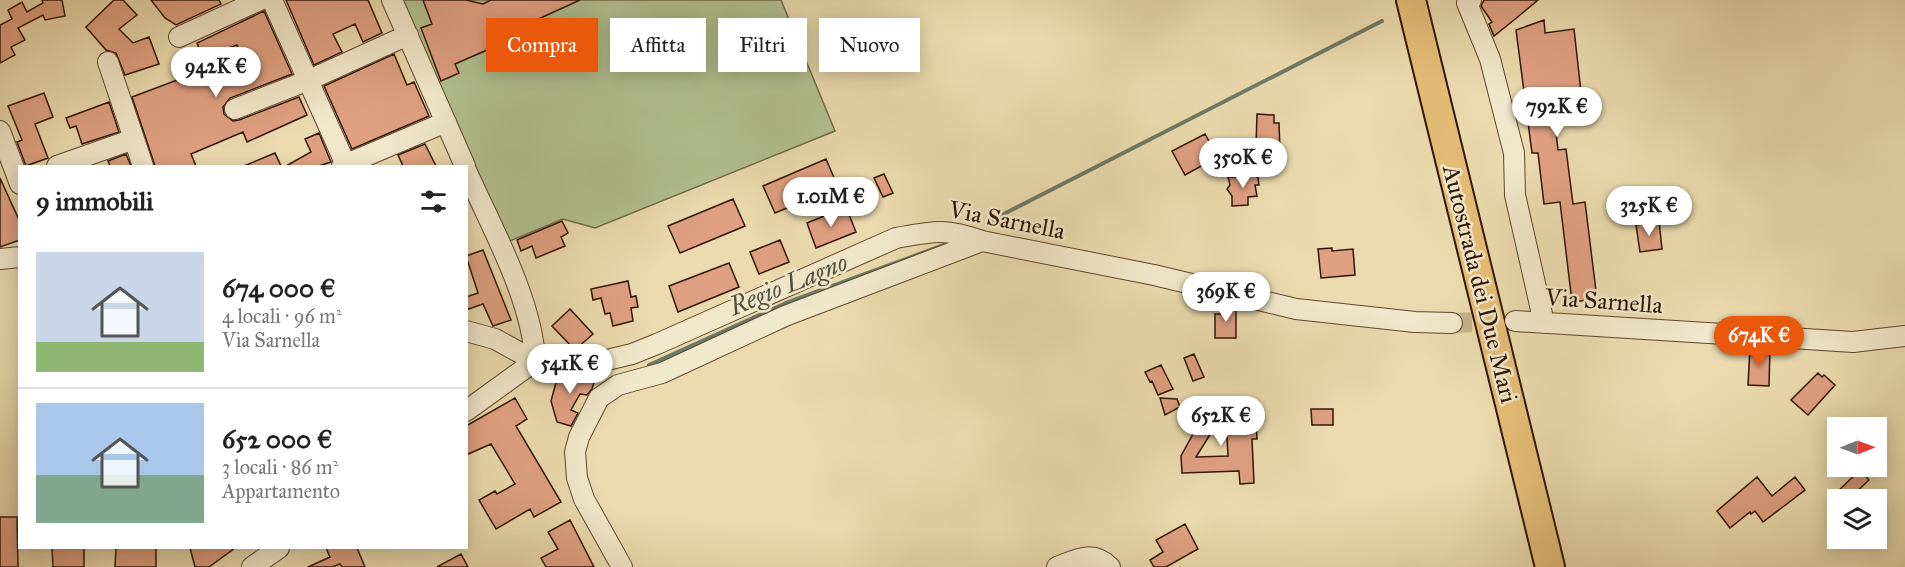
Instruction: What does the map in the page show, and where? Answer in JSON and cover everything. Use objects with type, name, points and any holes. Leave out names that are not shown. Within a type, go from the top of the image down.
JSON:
[{"type":"highway","name":"Autostrada dei Due Mari","points":[[1392,0],[1531,567]]},
{"type":"highway","name":"Autostrada dei Due Mari","points":[[1411,0],[1550,567]]},
{"type":"street","points":[[272,0],[309,80],[344,165]]},
{"type":"street","points":[[392,0],[465,165]]},
{"type":"street","points":[[1471,0],[1467,3],[1490,59],[1514,153],[1515,195],[1544,323]]},
{"type":"street","points":[[179,37],[251,2]]},
{"type":"street","points":[[235,109],[309,80],[408,35]]},
{"type":"street","points":[[108,62],[143,165]]},
{"type":"street","points":[[346,165],[446,122]]},
{"type":"street","points":[[0,131],[18,178]]},
{"type":"street","points":[[60,165],[134,139]]},
{"type":"street","points":[[468,173],[526,308],[534,336],[535,361]]},
{"type":"street","name":"Via Sarnella","points":[[535,361],[592,361],[632,354],[896,238],[936,231],[955,232],[982,241],[1155,275],[1296,309],[1415,322],[1452,323]]},
{"type":"street","points":[[622,567],[584,499],[577,478],[576,452],[579,437],[599,398],[618,385],[662,373],[785,316],[848,290],[982,241]]},
{"type":"street","points":[[0,259],[18,257]]},
{"type":"street","name":"Via Sarnella","points":[[1515,321],[1853,342],[1905,336]]},
{"type":"street","points":[[468,332],[495,339],[535,361]]},
{"type":"street","points":[[632,354],[640,378]]},
{"type":"street","points":[[468,410],[535,361]]},
{"type":"street","points":[[252,567],[278,549]]},
{"type":"street","points":[[1057,567],[1082,557],[1091,556],[1102,560],[1110,567]]},
{"type":"green space","points":[[397,0],[781,0],[788,18],[718,18],[718,72],[807,72],[807,63],[835,131],[595,228],[563,219],[505,243]]},
{"type":"building","points":[[42,0],[62,0],[65,16],[45,20],[43,15],[18,28],[25,40],[11,47],[15,55],[0,63],[0,25],[12,19],[8,10],[22,2],[27,12],[43,3]]},
{"type":"building","points":[[114,0],[123,0],[137,15],[119,29],[133,43],[149,37],[159,64],[125,75],[116,53],[106,50],[86,27]]},
{"type":"building","points":[[151,0],[219,0],[221,4],[176,25],[165,18]]},
{"type":"building","points":[[286,0],[368,0],[382,33],[363,42],[355,24],[333,34],[342,52],[314,65]]},
{"type":"building","points":[[423,0],[466,0],[483,4],[491,0],[580,0],[541,18],[486,18],[486,50],[455,64],[459,73],[441,81],[421,28],[432,24]]},
{"type":"building","points":[[1484,0],[1538,0],[1494,36],[1489,24],[1492,22],[1481,6]]},
{"type":"building","points":[[264,11],[292,74],[230,98],[223,107],[224,114],[233,121],[239,120],[299,97],[307,115],[247,142],[243,132],[191,154],[196,165],[155,165],[132,97],[188,76],[189,70],[199,66],[209,85],[246,68],[237,45],[203,58],[197,43]]},
{"type":"building","points":[[1544,20],[1545,33],[1574,29],[1583,110],[1554,114],[1558,150],[1566,149],[1573,204],[1585,202],[1597,299],[1572,302],[1560,202],[1544,204],[1538,153],[1532,153],[1516,30]]},
{"type":"building","points":[[394,54],[407,85],[414,82],[429,116],[352,149],[324,86]]},
{"type":"building","points":[[44,93],[53,117],[35,124],[48,158],[26,165],[17,142],[22,140],[8,106]]},
{"type":"building","points":[[109,102],[119,132],[82,144],[76,126],[70,128],[66,118]]},
{"type":"building","points":[[1257,114],[1274,115],[1274,123],[1279,123],[1280,151],[1263,150],[1264,146],[1256,146]]},
{"type":"building","points":[[319,133],[331,162],[322,165],[288,165],[311,152],[305,139]]},
{"type":"building","points":[[1205,134],[1218,157],[1185,175],[1172,151]]},
{"type":"building","points":[[425,144],[436,165],[403,165],[398,155]]},
{"type":"building","points":[[275,153],[281,165],[246,165]]},
{"type":"building","points":[[126,154],[131,165],[110,165],[108,161]]},
{"type":"building","points":[[826,159],[838,187],[775,213],[763,186]]},
{"type":"building","points":[[1252,173],[1258,178],[1259,185],[1255,185],[1257,196],[1248,197],[1248,205],[1232,206],[1232,196],[1227,189],[1230,185],[1228,177],[1239,177]]},
{"type":"building","points":[[884,174],[893,193],[883,197],[874,178]]},
{"type":"building","points":[[0,178],[18,218],[18,241],[0,247]]},
{"type":"building","points":[[733,199],[745,226],[680,253],[668,226]]},
{"type":"building","points":[[846,207],[856,232],[816,248],[807,223]]},
{"type":"building","points":[[562,221],[568,233],[561,237],[565,246],[536,258],[532,246],[521,251],[517,240]]},
{"type":"building","points":[[1659,221],[1662,249],[1640,252],[1636,225]]},
{"type":"building","points":[[780,240],[789,262],[759,274],[750,252]]},
{"type":"building","points":[[1332,248],[1332,251],[1353,249],[1355,275],[1321,278],[1318,249]]},
{"type":"building","points":[[483,250],[511,320],[493,326],[483,304],[468,309],[468,296],[478,293],[468,255]]},
{"type":"building","points":[[729,263],[739,287],[678,312],[669,286]]},
{"type":"building","points":[[628,281],[631,297],[636,296],[638,307],[631,308],[633,321],[613,326],[610,313],[605,314],[601,298],[593,300],[591,289]]},
{"type":"building","points":[[1221,306],[1236,307],[1236,338],[1215,338],[1215,314],[1221,314]]},
{"type":"building","points":[[570,309],[593,334],[577,348],[573,348],[552,326]]},
{"type":"building","points":[[1750,348],[1770,349],[1769,386],[1748,385]]},
{"type":"building","points":[[1194,354],[1204,377],[1193,381],[1184,358]]},
{"type":"building","points":[[1161,365],[1173,389],[1158,395],[1145,372]]},
{"type":"building","points":[[584,372],[596,376],[592,389],[587,395],[580,394],[571,410],[578,413],[571,426],[557,422],[551,401],[558,375]]},
{"type":"building","points":[[1818,373],[1822,377],[1824,375],[1835,385],[1808,415],[1791,400]]},
{"type":"building","points":[[515,398],[527,419],[516,426],[561,502],[534,517],[530,509],[496,529],[479,500],[495,491],[497,494],[515,484],[491,444],[468,454],[468,425]]},
{"type":"building","points":[[1160,398],[1177,399],[1180,407],[1165,415]]},
{"type":"building","points":[[1203,399],[1211,399],[1216,404],[1216,425],[1196,457],[1228,456],[1226,420],[1241,419],[1242,423],[1256,422],[1257,439],[1252,439],[1254,483],[1240,484],[1239,471],[1182,473],[1181,456],[1199,423]]},
{"type":"building","points":[[1311,409],[1333,409],[1333,425],[1312,425]]},
{"type":"building","points":[[1757,477],[1772,496],[1795,477],[1805,490],[1763,522],[1755,511],[1751,514],[1750,512],[1730,528],[1717,511]]},
{"type":"building","points":[[1853,477],[1866,477],[1869,480],[1860,489],[1840,489]]},
{"type":"building","points":[[0,517],[17,517],[18,567],[0,567]]},
{"type":"building","points":[[570,520],[594,567],[546,567],[541,558],[558,549],[548,532]]},
{"type":"building","points":[[1185,524],[1198,549],[1166,567],[1154,567],[1150,560],[1163,552],[1156,540]]},
{"type":"building","points":[[52,549],[84,549],[84,567],[53,567]]},
{"type":"building","points":[[116,549],[156,549],[156,567],[115,567]]},
{"type":"building","points":[[190,549],[234,549],[209,567],[195,567]]},
{"type":"building","points":[[326,549],[357,549],[365,567],[342,567],[340,564],[332,567],[308,567],[330,557]]},
{"type":"building","points":[[461,554],[468,567],[437,567]]},
{"type":"waterway","points":[[992,220],[1382,21]]},
{"type":"waterway","name":"Regio Lagno","points":[[649,365],[786,303],[944,245]]},
{"type":"tunnel","points":[[1452,323],[1500,321]]}]
